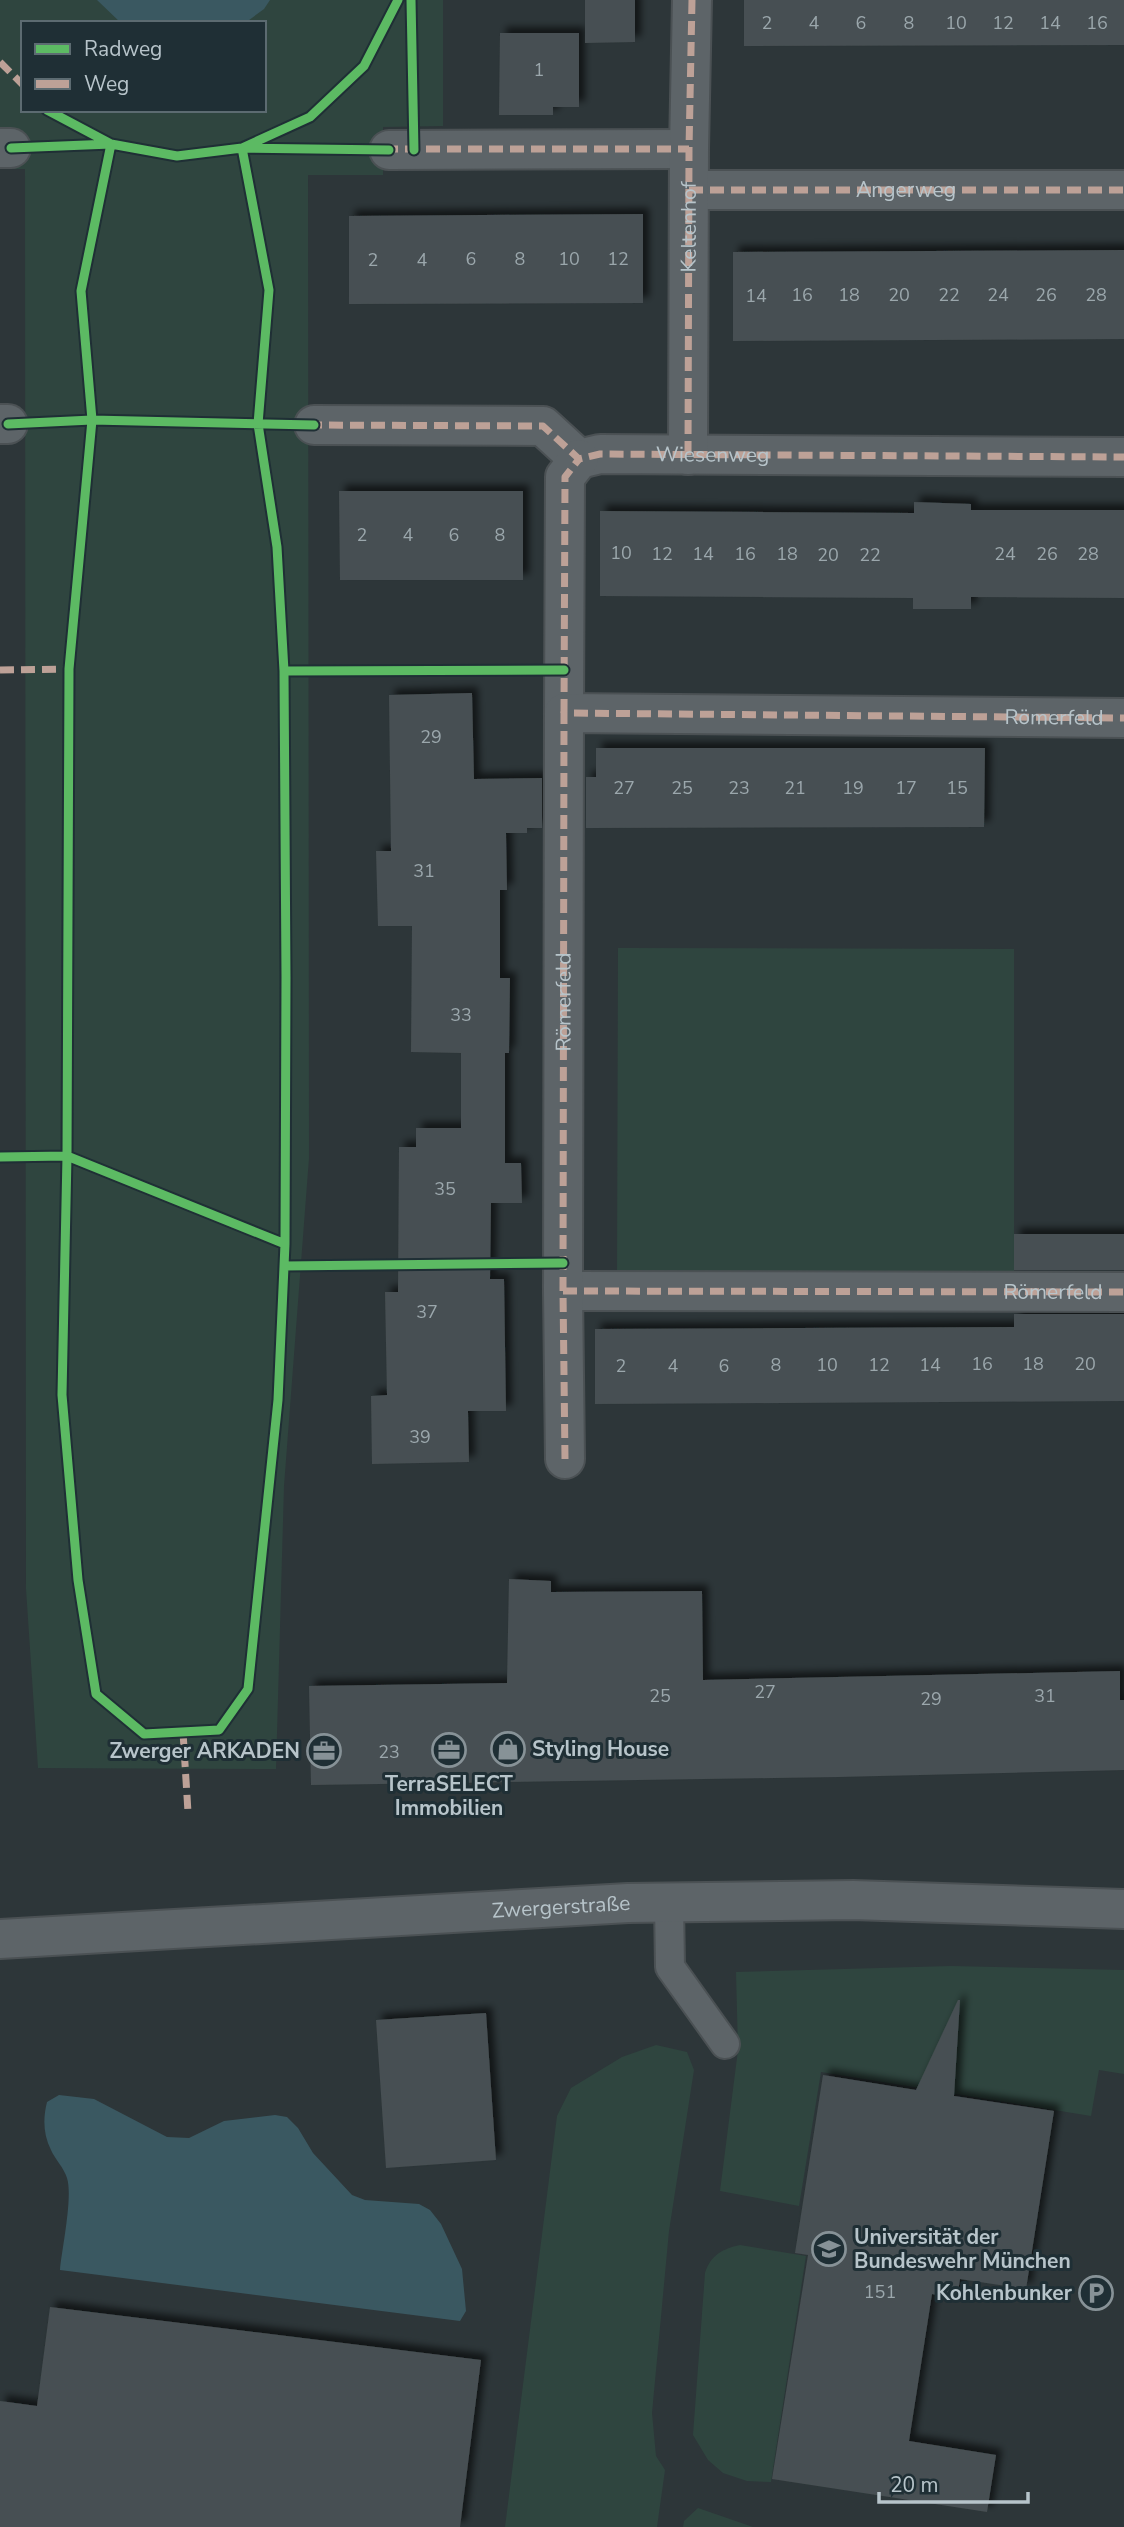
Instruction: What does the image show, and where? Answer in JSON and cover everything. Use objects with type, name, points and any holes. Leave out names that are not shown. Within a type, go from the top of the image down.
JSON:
[{"type":"street","name":"Keltenhof","points":[[688,455],[692,0]]},
{"type":"street","points":[[389,149],[689,149]]},
{"type":"street","name":"Angerweg","points":[[689,190],[1124,190]]},
{"type":"street","points":[[314,425],[543,426],[579,459]]},
{"type":"street","name":"Wiesenweg","points":[[579,459],[600,454],[1124,457]]},
{"type":"street","name":"Römerfeld","points":[[565,1459],[565,477],[579,459]]},
{"type":"street","name":"Römerfeld","points":[[564,713],[1124,718]]},
{"type":"street","name":"Römerfeld","points":[[563,1291],[1124,1292]]},
{"type":"street","name":"Zwergerstraße","points":[[0,1938],[669,1903],[853,1900],[1124,1909]]},
{"type":"lane","points":[[669,1903],[670,1967],[725,2044]]},
{"type":"green space","points":[[0,0],[443,0],[443,126],[383,127],[383,175],[308,175],[309,1158],[284,1486],[276,1769],[38,1768],[26,1589],[25,169],[0,169]]},
{"type":"green space","points":[[618,948],[1014,949],[1014,1277],[617,1277]]},
{"type":"green space","points":[[951,1966],[1124,1970],[1124,2074],[1099,2070],[1091,2116],[821,2072],[799,2206],[720,2191],[738,2050],[736,1972]]},
{"type":"green space","points":[[656,2045],[687,2052],[694,2070],[669,2231],[652,2413],[656,2456],[665,2470],[657,2527],[505,2527],[557,2116],[571,2088],[622,2057]]},
{"type":"green space","points":[[740,2245],[806,2256],[771,2482],[747,2481],[723,2473],[708,2460],[693,2435],[705,2273],[718,2254]]},
{"type":"green space","points":[[698,2508],[753,2527],[683,2527],[684,2521]]},
{"type":"water","points":[[97,0],[270,0],[264,9],[248,21],[119,21]]},
{"type":"water","points":[[59,2095],[94,2099],[167,2137],[189,2138],[224,2121],[275,2115],[287,2117],[298,2128],[313,2153],[352,2195],[365,2200],[419,2204],[430,2210],[441,2224],[462,2269],[466,2311],[460,2321],[60,2270],[69,2187],[66,2174],[48,2144],[44,2120],[47,2102]]},
{"type":"building","points":[[585,0],[635,0],[635,42],[585,43]]},
{"type":"building","points":[[744,0],[1124,0],[1124,45],[744,46]]},
{"type":"building","points":[[500,33],[579,33],[579,107],[553,107],[553,115],[499,115]]},
{"type":"building","points":[[643,214],[643,303],[349,304],[349,216]]},
{"type":"building","points":[[1124,250],[1124,339],[733,341],[733,252]]},
{"type":"building","points":[[339,491],[523,491],[523,580],[340,580]]},
{"type":"building","points":[[914,502],[971,504],[971,510],[1124,510],[1124,598],[971,597],[971,609],[913,609],[913,598],[600,596],[600,511],[914,513]]},
{"type":"building","points":[[472,693],[474,779],[542,778],[542,828],[527,828],[527,833],[506,833],[507,890],[500,890],[500,978],[510,978],[509,1053],[505,1053],[505,1163],[521,1163],[522,1203],[491,1203],[490,1279],[504,1279],[506,1411],[468,1411],[469,1462],[372,1464],[371,1396],[387,1395],[385,1292],[398,1292],[399,1147],[416,1147],[416,1128],[461,1128],[461,1053],[411,1052],[412,926],[378,926],[376,851],[391,851],[389,695]]},
{"type":"building","points":[[596,748],[985,748],[984,827],[586,828],[586,777],[596,777]]},
{"type":"building","points":[[1014,1234],[1124,1234],[1124,1270],[1014,1270]]},
{"type":"building","points":[[1014,1314],[1124,1314],[1124,1401],[595,1404],[595,1329],[1014,1327]]},
{"type":"building","points":[[509,1579],[551,1581],[551,1592],[702,1591],[703,1680],[1120,1671],[1120,1700],[1124,1700],[1124,1770],[311,1785],[309,1686],[507,1683]]},
{"type":"building","points":[[958,2000],[954,2096],[1054,2111],[1026,2289],[960,2279],[957,2299],[932,2294],[909,2441],[996,2455],[987,2512],[772,2479],[808,2255],[795,2253],[823,2075],[916,2090]]},
{"type":"building","points":[[486,2013],[496,2160],[386,2168],[376,2020]]},
{"type":"building","points":[[50,2307],[481,2360],[460,2527],[0,2527],[0,2401],[37,2406]]},
{"type":"marked path","points":[[688,455],[692,0]]},
{"type":"marked path","points":[[0,62],[21,83]]},
{"type":"marked path","points":[[384,149],[689,149]]},
{"type":"marked path","points":[[689,190],[1124,190]]},
{"type":"marked path","points":[[308,425],[543,426],[579,459],[600,454],[1124,457]]},
{"type":"marked path","points":[[564,713],[565,477],[579,459]]},
{"type":"marked path","points":[[0,670],[69,669]]},
{"type":"marked path","points":[[565,1459],[564,713],[1124,718]]},
{"type":"marked path","points":[[563,1291],[1124,1292]]},
{"type":"marked path","points":[[183,1732],[188,1812]]},
{"type":"cycle path","points":[[51,112],[111,144],[177,156],[242,148],[310,117],[364,66],[398,0]]},
{"type":"cycle path","points":[[411,0],[414,150]]},
{"type":"cycle path","points":[[11,148],[111,144],[81,291],[92,420],[69,669],[67,1156],[62,1395],[78,1580],[96,1694],[144,1734],[219,1730],[248,1689],[278,1400],[285,1244],[284,671],[277,547],[258,424],[269,290],[242,148],[389,150]]},
{"type":"cycle path","points":[[8,424],[92,420],[314,425]]},
{"type":"cycle path","points":[[284,671],[564,670]]},
{"type":"cycle path","points":[[0,1157],[67,1156],[285,1244]]},
{"type":"cycle path","points":[[284,1266],[563,1263]]},
{"type":"place","name":"Styling House","points":[[508,1749]]},
{"type":"place","name":"TerraSELECT Immobilien","points":[[449,1750]]},
{"type":"place","name":"Zwerger ARKADEN","points":[[324,1751]]},
{"type":"place","name":"Universität der Bundeswehr München","points":[[829,2249]]},
{"type":"place","name":"Kohlenbunker","points":[[1096,2293]]}]
